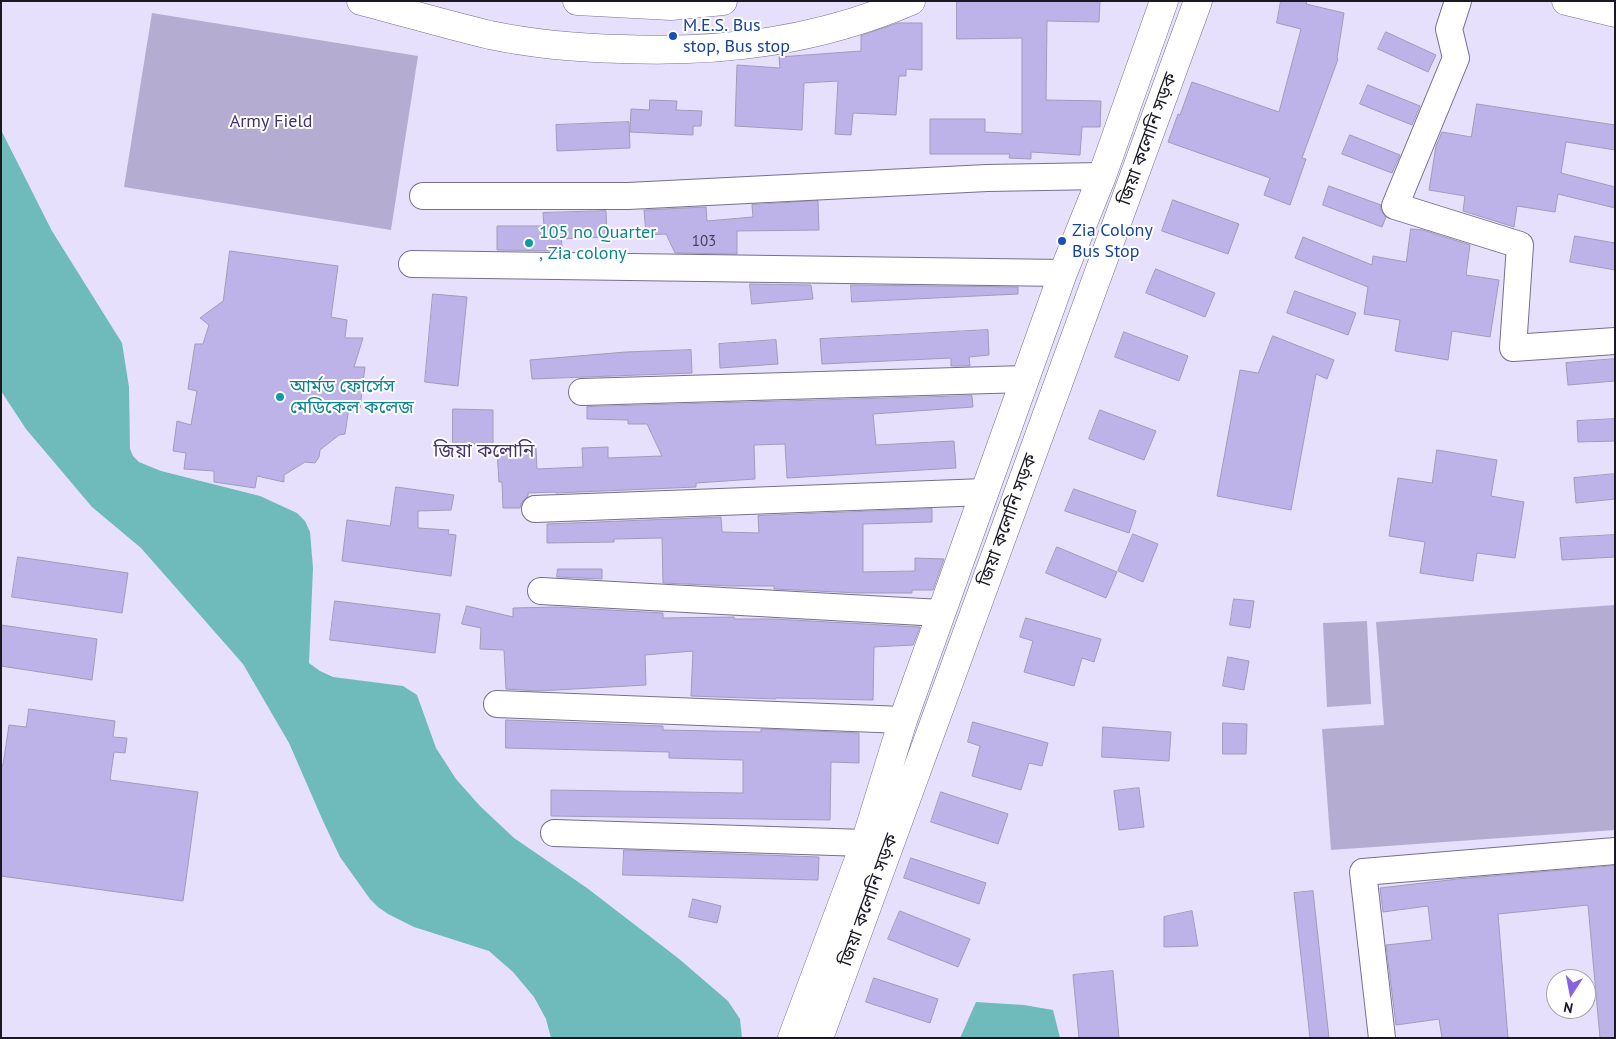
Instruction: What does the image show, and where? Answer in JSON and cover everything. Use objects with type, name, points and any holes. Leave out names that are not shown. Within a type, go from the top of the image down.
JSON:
[{"type":"main road","points":[[361,1],[490,35],[526,41],[564,46],[670,51],[771,42],[828,30],[891,10],[911,1]]},
{"type":"main road","points":[[577,1],[671,6],[723,1]]},
{"type":"main road","name":"জিয়া কলোনি সড়ক","points":[[792,1038],[865,843],[903,720],[1062,273],[1102,176],[1164,1]]},
{"type":"main road","name":"জিয়া কলোনি সড়ক","points":[[819,1038],[1198,1]]},
{"type":"main road","points":[[1566,1],[1615,13]]},
{"type":"street","points":[[1458,1],[1449,30],[1456,58],[1395,206],[1520,245],[1513,348],[1615,341]]},
{"type":"street","points":[[422,196],[628,196],[987,178],[1102,176]]},
{"type":"street","points":[[412,264],[1062,273]]},
{"type":"street","points":[[582,392],[1025,379]]},
{"type":"street","points":[[535,510],[985,492]]},
{"type":"street","points":[[541,591],[941,613]]},
{"type":"street","points":[[497,704],[903,720]]},
{"type":"street","points":[[554,832],[865,843]]},
{"type":"street","points":[[1382,1038],[1362,872],[1615,851]]},
{"type":"green space","name":"Army Field","points":[[152,13],[418,56],[391,230],[124,187]]},
{"type":"green space","points":[[1615,605],[1615,830],[1331,850],[1322,729],[1384,725],[1376,622]]},
{"type":"green space","points":[[1367,621],[1371,704],[1327,707],[1323,623]]},
{"type":"shaded area","points":[[1,130],[52,231],[122,343],[129,387],[130,449],[133,456],[139,462],[161,471],[260,496],[297,513],[305,521],[310,532],[313,568],[309,663],[333,677],[403,686],[417,695],[436,748],[456,779],[480,806],[514,838],[587,888],[678,958],[728,1001],[740,1019],[742,1038],[551,1038],[546,1019],[534,997],[513,972],[489,951],[414,927],[388,914],[370,899],[340,857],[289,743],[243,664],[141,548],[92,507],[26,429],[1,391]]},
{"type":"shaded area","points":[[976,1002],[1024,1005],[1053,1010],[1060,1038],[960,1038]]},
{"type":"building","points":[[957,1],[1100,1],[1099,22],[1047,21],[1046,100],[1101,101],[1100,127],[1082,127],[1080,155],[1031,152],[1031,159],[1009,158],[1010,154],[930,154],[930,119],[985,119],[985,132],[1022,134],[1022,38],[957,39]]},
{"type":"building","points":[[1281,1],[1307,1],[1306,4],[1344,13],[1338,59],[1302,158],[1306,159],[1290,205],[1264,195],[1270,178],[1168,142],[1192,82],[1279,112],[1301,29],[1277,23]]},
{"type":"building","points":[[898,23],[922,23],[922,70],[906,69],[906,76],[899,76],[896,115],[853,113],[851,135],[835,134],[838,81],[804,83],[802,130],[735,126],[737,65],[780,68],[779,57],[861,51],[861,36]]},
{"type":"building","points":[[1386,32],[1436,55],[1428,72],[1378,49]]},
{"type":"building","points":[[1368,85],[1420,106],[1412,125],[1360,104]]},
{"type":"building","points":[[650,100],[677,101],[676,110],[702,111],[701,126],[693,126],[693,135],[630,132],[631,109],[649,110]]},
{"type":"building","points":[[1477,104],[1615,125],[1615,150],[1566,142],[1561,173],[1615,187],[1615,208],[1558,194],[1555,212],[1517,206],[1514,227],[1463,211],[1465,196],[1429,190],[1436,146],[1442,132],[1471,137]]},
{"type":"building","points":[[629,122],[630,148],[557,151],[556,125]]},
{"type":"building","points":[[1350,135],[1400,155],[1392,173],[1342,154]]},
{"type":"building","points":[[1329,186],[1381,205],[1380,209],[1386,217],[1382,227],[1323,205]]},
{"type":"building","points":[[1173,200],[1239,224],[1228,254],[1162,231]]},
{"type":"building","points":[[818,201],[819,230],[737,231],[737,254],[675,253],[666,234],[646,235],[644,210],[706,207],[707,221],[753,217],[752,205]]},
{"type":"building","points":[[606,211],[607,237],[561,239],[563,251],[497,250],[497,226],[544,226],[543,213]]},
{"type":"building","points":[[1411,229],[1423,230],[1470,245],[1466,275],[1499,280],[1490,337],[1452,331],[1448,360],[1395,351],[1400,320],[1364,314],[1368,287],[1295,258],[1303,237],[1372,265],[1373,256],[1406,262]]},
{"type":"building","points":[[1575,236],[1615,243],[1615,270],[1570,262]]},
{"type":"building","name":"আর্মড ফোর্সেস মেডিকেল কলেজ","points":[[230,251],[338,266],[331,317],[347,320],[345,338],[363,338],[354,367],[365,367],[360,408],[349,407],[345,434],[339,435],[320,450],[319,457],[315,463],[305,462],[284,475],[284,482],[257,476],[255,488],[214,482],[214,471],[184,469],[186,453],[173,451],[177,421],[191,425],[197,391],[188,389],[195,344],[203,344],[209,325],[200,318],[223,301]]},
{"type":"building","points":[[1156,269],[1215,293],[1205,317],[1146,293]]},
{"type":"building","points":[[750,284],[811,285],[813,299],[752,304]]},
{"type":"building","points":[[851,285],[1018,287],[1018,294],[852,302]]},
{"type":"building","points":[[1295,291],[1356,313],[1348,335],[1287,313]]},
{"type":"building","points":[[433,294],[467,297],[458,386],[425,382]]},
{"type":"building","points":[[988,330],[989,355],[969,357],[970,366],[951,366],[951,358],[822,364],[820,339]]},
{"type":"building","points":[[1124,332],[1188,356],[1179,381],[1115,357]]},
{"type":"building","points":[[1273,336],[1334,360],[1327,379],[1316,374],[1291,510],[1217,496],[1240,370],[1258,373]]},
{"type":"building","points":[[776,340],[778,364],[720,368],[719,344]]},
{"type":"building","points":[[691,350],[692,373],[532,379],[530,360],[626,352]]},
{"type":"building","points":[[1615,359],[1615,381],[1568,385],[1566,363]]},
{"type":"building","points":[[972,396],[973,407],[873,414],[876,445],[954,441],[956,468],[787,478],[785,444],[754,445],[755,479],[696,483],[696,487],[528,493],[520,508],[503,508],[502,482],[499,482],[497,451],[536,448],[537,469],[583,467],[582,448],[608,447],[608,458],[662,456],[647,424],[628,424],[628,420],[587,419],[587,407]]},
{"type":"building","points":[[453,409],[493,410],[493,444],[453,444]]},
{"type":"building","points":[[1100,410],[1156,431],[1144,460],[1089,439]]},
{"type":"building","points":[[1615,419],[1615,441],[1578,442],[1577,421]]},
{"type":"building","points":[[1437,450],[1497,460],[1491,496],[1524,502],[1515,558],[1477,553],[1473,581],[1420,573],[1425,542],[1389,536],[1398,478],[1432,483]]},
{"type":"building","points":[[1615,474],[1615,499],[1576,503],[1574,478]]},
{"type":"building","points":[[396,487],[454,495],[451,510],[418,511],[418,528],[449,530],[448,534],[456,535],[451,576],[342,561],[347,520],[390,526]]},
{"type":"building","points":[[1074,489],[1136,511],[1129,533],[1065,511]]},
{"type":"building","points":[[932,509],[932,522],[863,524],[863,572],[915,571],[915,558],[944,559],[933,590],[912,590],[912,593],[859,593],[774,589],[774,586],[663,583],[662,538],[614,539],[614,542],[547,543],[547,524],[721,517],[722,532],[759,533],[758,516]]},
{"type":"building","points":[[1133,534],[1158,544],[1143,582],[1118,571]]},
{"type":"building","points":[[1615,535],[1615,557],[1562,560],[1560,538]]},
{"type":"building","points":[[1057,547],[1117,572],[1106,598],[1046,573]]},
{"type":"building","points":[[18,557],[128,573],[122,613],[12,597]]},
{"type":"building","points":[[558,569],[602,569],[602,579],[557,577]]},
{"type":"building","points":[[1234,599],[1254,601],[1250,628],[1230,625]]},
{"type":"building","points":[[335,601],[440,614],[435,653],[330,640]]},
{"type":"building","points":[[467,606],[513,617],[513,608],[557,607],[663,613],[663,618],[734,617],[734,619],[774,619],[920,627],[913,645],[874,647],[873,700],[691,696],[693,651],[645,655],[646,685],[538,691],[506,689],[504,650],[480,649],[481,628],[462,624]]},
{"type":"building","points":[[1026,618],[1101,639],[1094,662],[1082,658],[1074,686],[1024,672],[1033,641],[1020,637]]},
{"type":"building","points":[[1,625],[97,639],[92,680],[1,666]]},
{"type":"building","points":[[1228,657],[1249,661],[1244,690],[1223,686]]},
{"type":"building","points":[[29,709],[115,721],[113,737],[127,738],[125,753],[114,752],[110,780],[198,792],[183,901],[1,876],[1,765],[3,765],[9,725],[26,727]]},
{"type":"building","points":[[506,720],[663,726],[663,730],[761,732],[761,729],[859,733],[859,763],[831,762],[830,820],[551,816],[551,790],[743,793],[743,760],[669,758],[669,752],[506,748]]},
{"type":"building","points":[[973,722],[1048,743],[1042,766],[1029,763],[1021,790],[972,776],[980,746],[968,742]]},
{"type":"building","points":[[1223,723],[1247,724],[1246,754],[1223,754]]},
{"type":"building","points":[[1103,727],[1171,732],[1169,761],[1102,757]]},
{"type":"building","points":[[1139,788],[1144,827],[1119,830],[1114,791]]},
{"type":"building","points":[[941,792],[1008,814],[998,844],[931,822]]},
{"type":"building","points":[[624,850],[819,857],[818,880],[623,875]]},
{"type":"building","points":[[911,858],[986,883],[979,904],[904,878]]},
{"type":"building","points":[[1615,866],[1615,1038],[1600,1038],[1596,969],[1594,969],[1588,905],[1498,914],[1508,1038],[1442,1038],[1439,1019],[1396,1025],[1386,945],[1432,940],[1428,906],[1383,912],[1380,888],[1458,879]]},
{"type":"building","points":[[1313,891],[1329,1038],[1310,1038],[1294,893]]},
{"type":"building","points":[[693,899],[721,906],[717,923],[689,917]]},
{"type":"building","points":[[900,911],[970,939],[958,967],[888,939]]},
{"type":"building","points":[[1192,911],[1198,946],[1164,947],[1164,917]]},
{"type":"building","points":[[1113,971],[1119,1038],[1079,1038],[1073,975]]},
{"type":"building","points":[[874,978],[938,999],[930,1023],[866,1002]]},
{"type":"place","name":"M.E.S. Bus stop, Bus stop","points":[[673,36]]},
{"type":"place","name":"Zia Colony Bus Stop","points":[[1062,241]]},
{"type":"place","name":"105 no Quarter , Zia colony","points":[[529,243]]},
{"type":"place","name":"আর্মড ফোর্সেস মেডিকেল কলেজ","points":[[280,397]]},
{"type":"district","name":"জিয়া কলোনি","points":[[484,452]]}]
